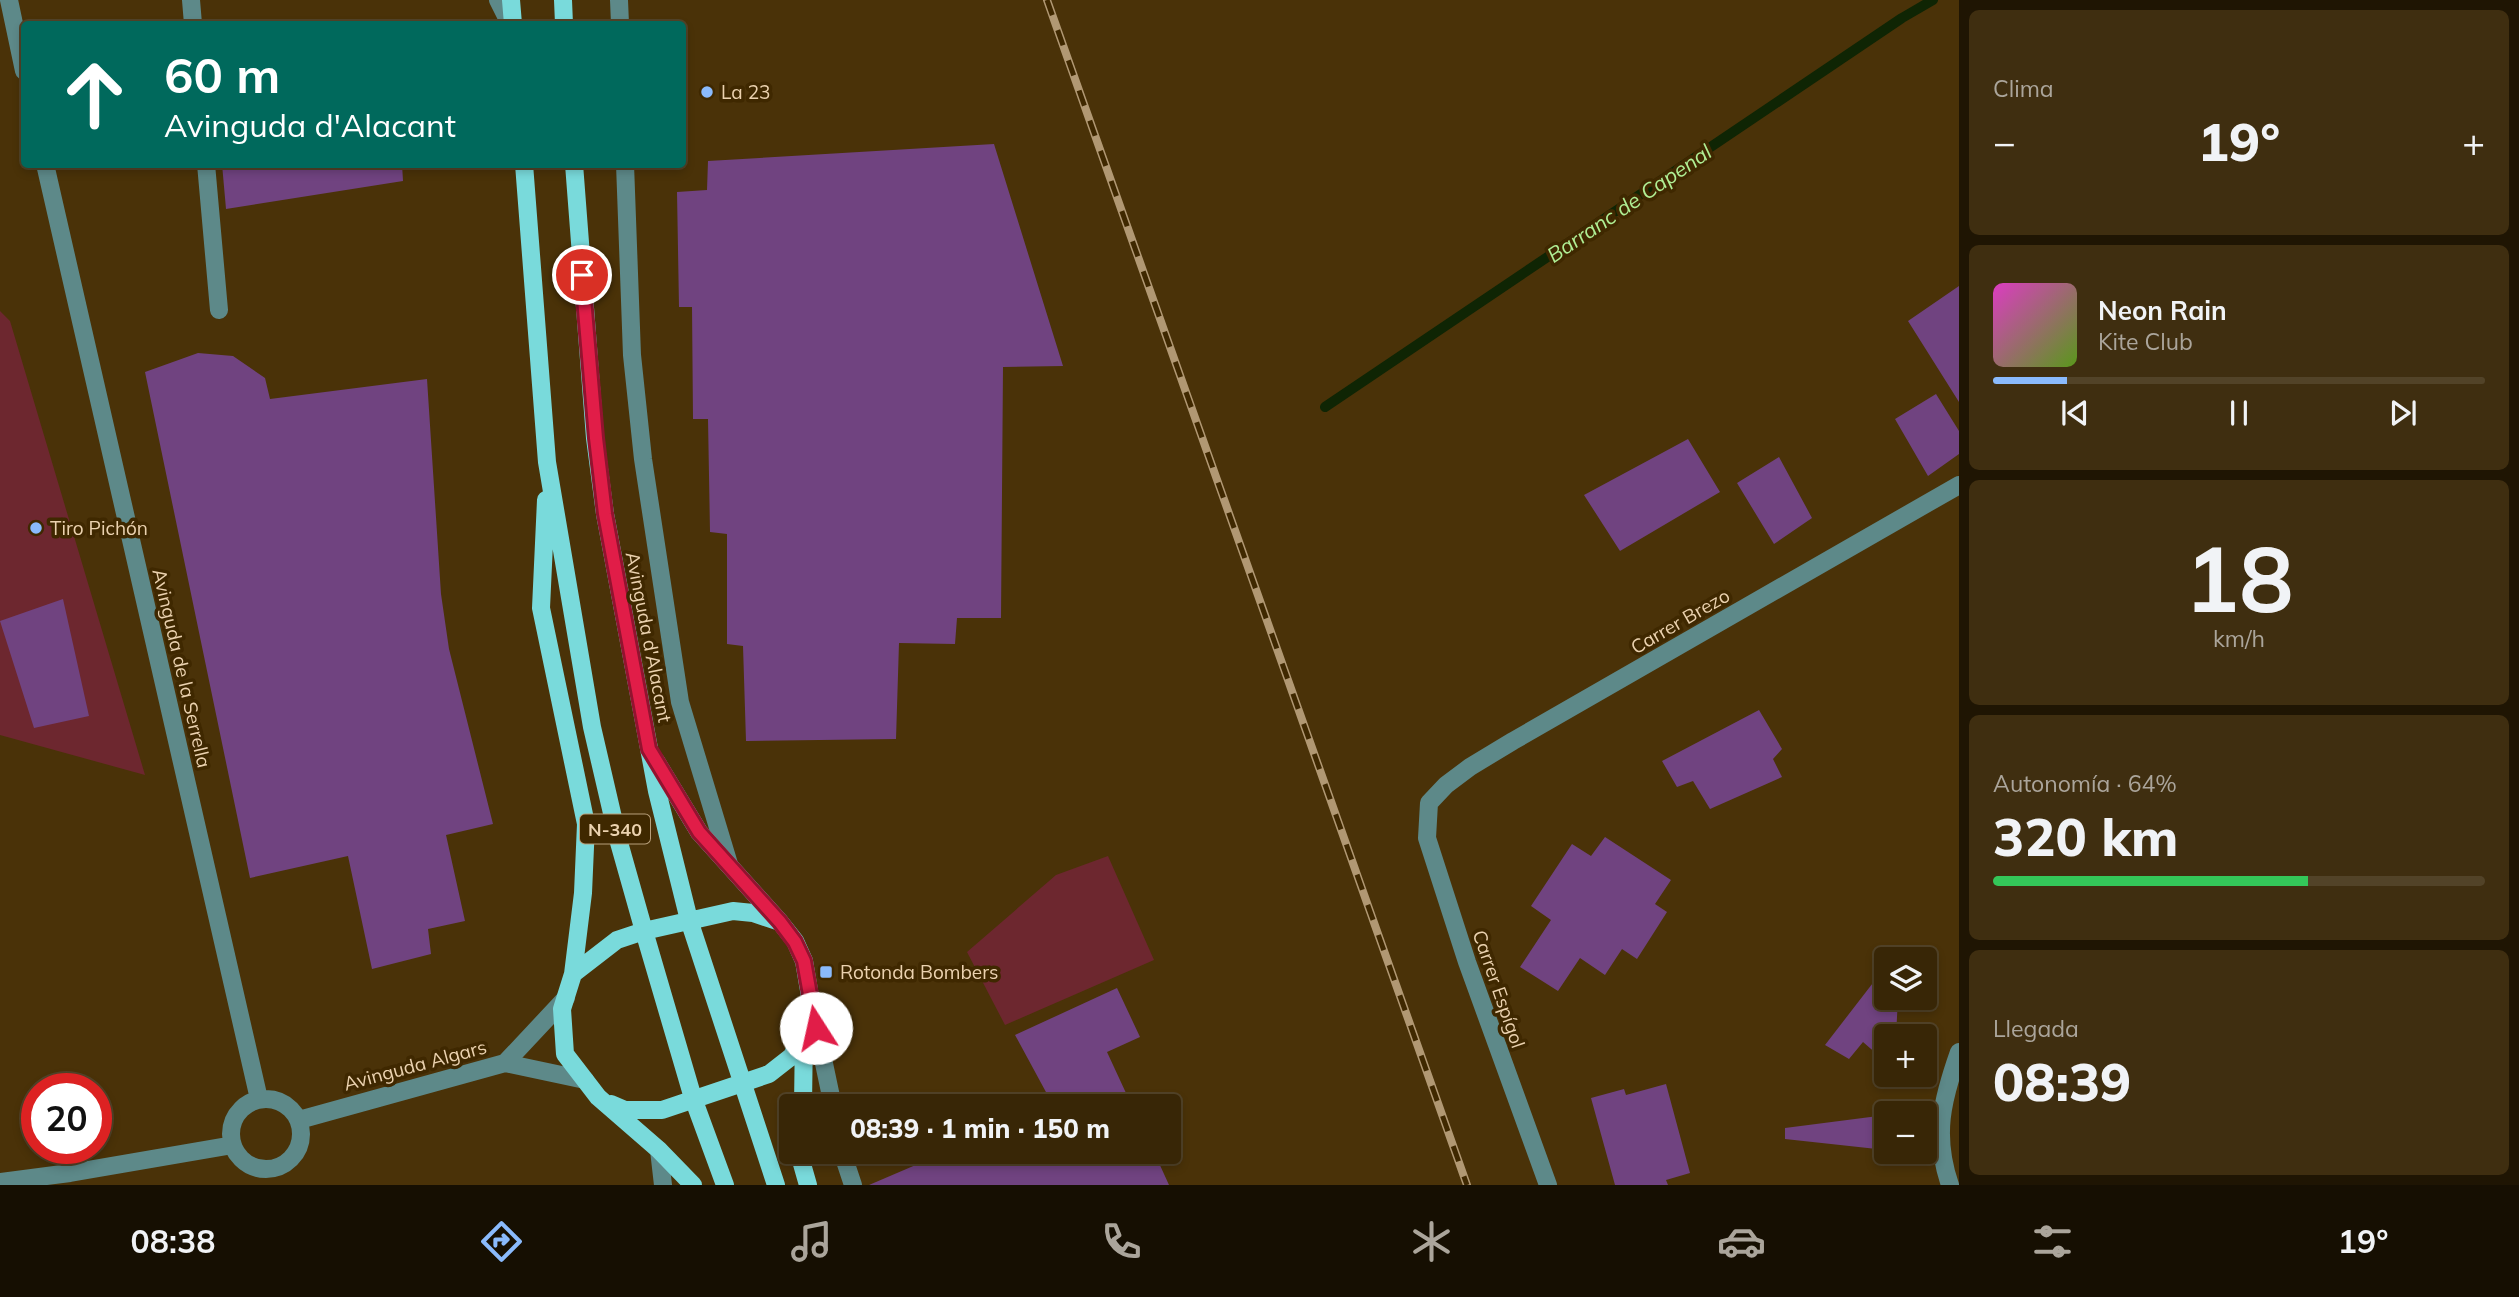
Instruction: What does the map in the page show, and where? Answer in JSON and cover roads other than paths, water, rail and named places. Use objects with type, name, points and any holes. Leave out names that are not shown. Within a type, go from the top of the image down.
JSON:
[{"type":"main road","points":[[511,0],[511,21]]},
{"type":"main road","points":[[563,0],[564,21]]},
{"type":"main road","name":"N-340","points":[[524,168],[547,462],[592,727],[618,839],[644,931],[693,1098],[724,1185]]},
{"type":"main road","name":"Avinguda d'Alacant","points":[[574,168],[600,476],[649,749],[689,920],[776,1185]]},
{"type":"main road","points":[[547,462],[541,608],[586,824],[583,893],[573,974],[562,1009],[565,1054],[598,1097],[659,1150],[693,1185]]},
{"type":"main road","points":[[598,1097],[625,1110],[662,1111],[693,1098],[769,1074],[792,1056],[804,1030],[811,1002],[804,961],[795,942],[699,832],[649,749]]},
{"type":"main road","points":[[573,974],[617,940],[644,931],[733,911],[753,913],[780,922]]},
{"type":"main road","points":[[803,1094],[804,1030]]},
{"type":"main road","points":[[802,1164],[808,1185]]},
{"type":"street","points":[[9,0],[21,57]]},
{"type":"street","points":[[191,0],[193,21]]},
{"type":"street","points":[[498,0],[509,21]]},
{"type":"street","points":[[619,0],[620,21]]},
{"type":"street","name":"Avinguda de la Serrella","points":[[46,168],[259,1099]]},
{"type":"street","points":[[206,168],[219,310]]},
{"type":"street","points":[[625,168],[632,355],[645,472],[680,702],[729,864]]},
{"type":"street","name":"Carrer Brezo","points":[[1429,803],[1462,773],[1513,741],[1959,485]]},
{"type":"street","name":"Carrer Espígol","points":[[1429,803],[1427,838],[1466,962],[1548,1185]]},
{"type":"street","points":[[505,1063],[566,998]]},
{"type":"street","points":[[811,1002],[830,1094]]},
{"type":"street","points":[[1950,1185],[1942,1162],[1940,1125],[1946,1089],[1959,1052]]},
{"type":"street","name":"Avinguda Algars","points":[[299,1119],[505,1063],[585,1080]]},
{"type":"street","points":[[259,1099],[275,1100],[293,1110],[299,1119],[302,1131],[300,1143],[287,1163],[265,1177],[241,1160],[233,1145],[232,1126],[244,1106],[259,1099]]},
{"type":"street","points":[[0,1181],[71,1173],[233,1145]]},
{"type":"street","points":[[659,1150],[663,1185]]},
{"type":"street","points":[[846,1164],[853,1185]]},
{"type":"waterway","name":"Barranc de Capenal","points":[[1325,407],[1902,18],[1933,0]]},
{"type":"railway","points":[[1047,0],[1467,1185]]},
{"type":"place","name":"La 23","points":[[707,92]]},
{"type":"place","name":"Tiro Pichón","points":[[36,528]]},
{"type":"place","name":"Rotonda Bombers","points":[[826,972]]}]
